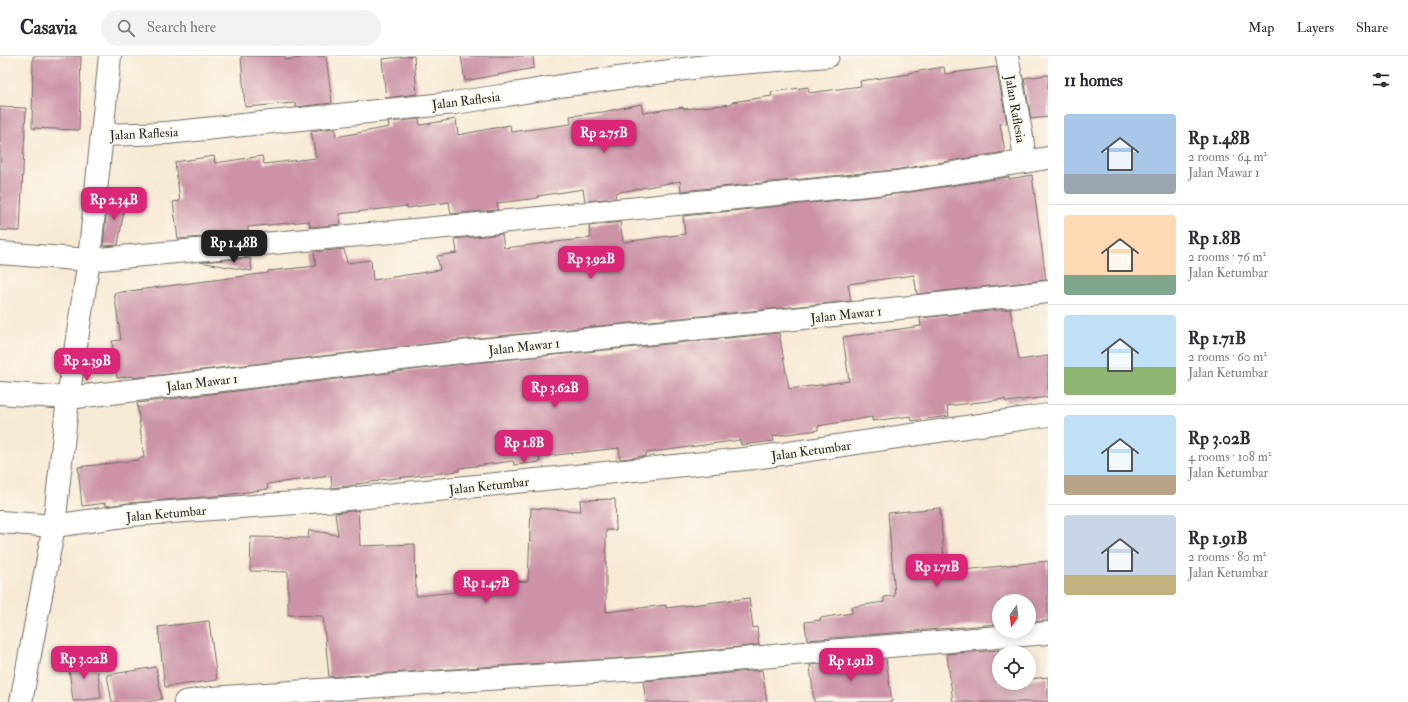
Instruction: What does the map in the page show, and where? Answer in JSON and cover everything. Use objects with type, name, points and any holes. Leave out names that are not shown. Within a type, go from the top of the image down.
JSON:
[{"type":"street","points":[[21,702],[54,526],[68,398],[89,260],[110,56]]},
{"type":"street","name":"Jalan Raflesia","points":[[103,135],[167,133],[454,103],[494,98],[567,84],[714,65],[828,56]]},
{"type":"street","name":"Jalan Raflesia","points":[[1006,56],[1022,137],[1025,162]]},
{"type":"street","points":[[0,253],[89,260],[490,223],[896,182],[1048,158]]},
{"type":"street","name":"Jalan Mawar 1","points":[[0,393],[68,398],[453,353],[1048,292]]},
{"type":"street","name":"Jalan Ketumbar","points":[[0,522],[54,526],[130,516],[337,500],[754,458],[1048,415]]},
{"type":"street","points":[[185,702],[212,698],[319,690],[640,669],[793,654],[1048,633]]},
{"type":"building","points":[[33,56],[81,56],[79,130],[32,128]]},
{"type":"building","points":[[241,56],[285,56],[285,60],[326,56],[332,103],[296,107],[295,103],[245,107]]},
{"type":"building","points":[[414,56],[417,94],[386,98],[382,59]]},
{"type":"building","points":[[461,56],[533,56],[534,68],[465,81]]},
{"type":"building","points":[[944,67],[945,74],[996,67],[1007,123],[1000,124],[1005,152],[894,170],[681,191],[680,181],[615,193],[616,198],[585,201],[583,189],[538,196],[538,198],[497,203],[498,210],[451,214],[449,202],[407,208],[407,206],[339,214],[341,224],[310,227],[309,221],[248,227],[248,233],[178,239],[173,202],[180,201],[175,162],[214,156],[215,163],[262,156],[264,164],[316,158],[311,131],[335,128],[336,137],[389,127],[388,122],[419,119],[420,125],[456,119],[458,135],[510,125],[511,132],[571,124],[570,116],[603,112],[641,104],[643,113],[683,107],[684,109],[732,104],[732,102],[772,96],[771,92],[808,87],[809,93],[861,86],[860,81]]},
{"type":"building","points":[[1048,75],[1048,117],[1031,119],[1024,78]]},
{"type":"building","points":[[0,107],[26,108],[20,231],[0,230]]},
{"type":"building","points":[[1032,175],[1046,280],[917,294],[914,275],[848,284],[851,301],[460,340],[134,378],[133,376],[117,378],[112,341],[121,340],[114,293],[268,273],[268,271],[316,266],[314,252],[344,249],[347,263],[371,260],[373,280],[440,270],[437,256],[457,253],[455,239],[502,234],[504,248],[591,238],[589,226],[620,222],[623,242],[685,234],[683,216],[897,194],[1009,177],[1009,179]]},
{"type":"building","points":[[108,196],[126,199],[118,245],[103,246]]},
{"type":"building","points":[[250,258],[252,271],[200,262]]},
{"type":"building","points":[[1010,309],[1019,360],[1048,356],[1048,397],[1006,402],[1005,399],[947,406],[949,416],[912,421],[911,416],[872,421],[872,417],[818,426],[818,430],[773,436],[774,441],[741,445],[740,440],[646,453],[646,456],[620,459],[619,448],[539,457],[540,462],[514,465],[513,461],[459,468],[459,471],[379,480],[332,488],[331,476],[267,484],[268,489],[226,495],[106,506],[106,503],[82,506],[78,467],[139,460],[139,458],[144,458],[137,403],[462,364],[779,333],[789,389],[849,381],[843,337],[921,326],[920,318]]},
{"type":"building","points":[[615,499],[616,530],[606,530],[606,612],[666,605],[666,608],[749,598],[753,628],[757,627],[759,645],[639,657],[329,677],[323,616],[288,615],[288,572],[250,571],[251,537],[308,538],[309,530],[338,535],[335,513],[358,510],[360,546],[415,544],[416,596],[514,586],[513,582],[528,581],[531,508],[581,511],[580,500]]},
{"type":"building","points":[[940,508],[945,572],[1048,561],[1048,621],[1036,622],[1036,594],[992,594],[992,625],[807,640],[805,622],[852,613],[851,607],[884,602],[884,597],[895,596],[888,513]]},
{"type":"building","points":[[209,621],[217,680],[165,687],[158,627]]},
{"type":"building","points":[[992,651],[992,690],[1036,690],[1036,678],[1048,677],[1048,702],[953,702],[947,654]]},
{"type":"building","points":[[96,658],[101,698],[73,701],[68,661]]},
{"type":"building","points":[[886,659],[892,702],[814,702],[810,665]]},
{"type":"building","points":[[156,667],[162,699],[148,702],[112,702],[107,675]]},
{"type":"building","points":[[762,670],[767,702],[646,702],[643,681]]}]
